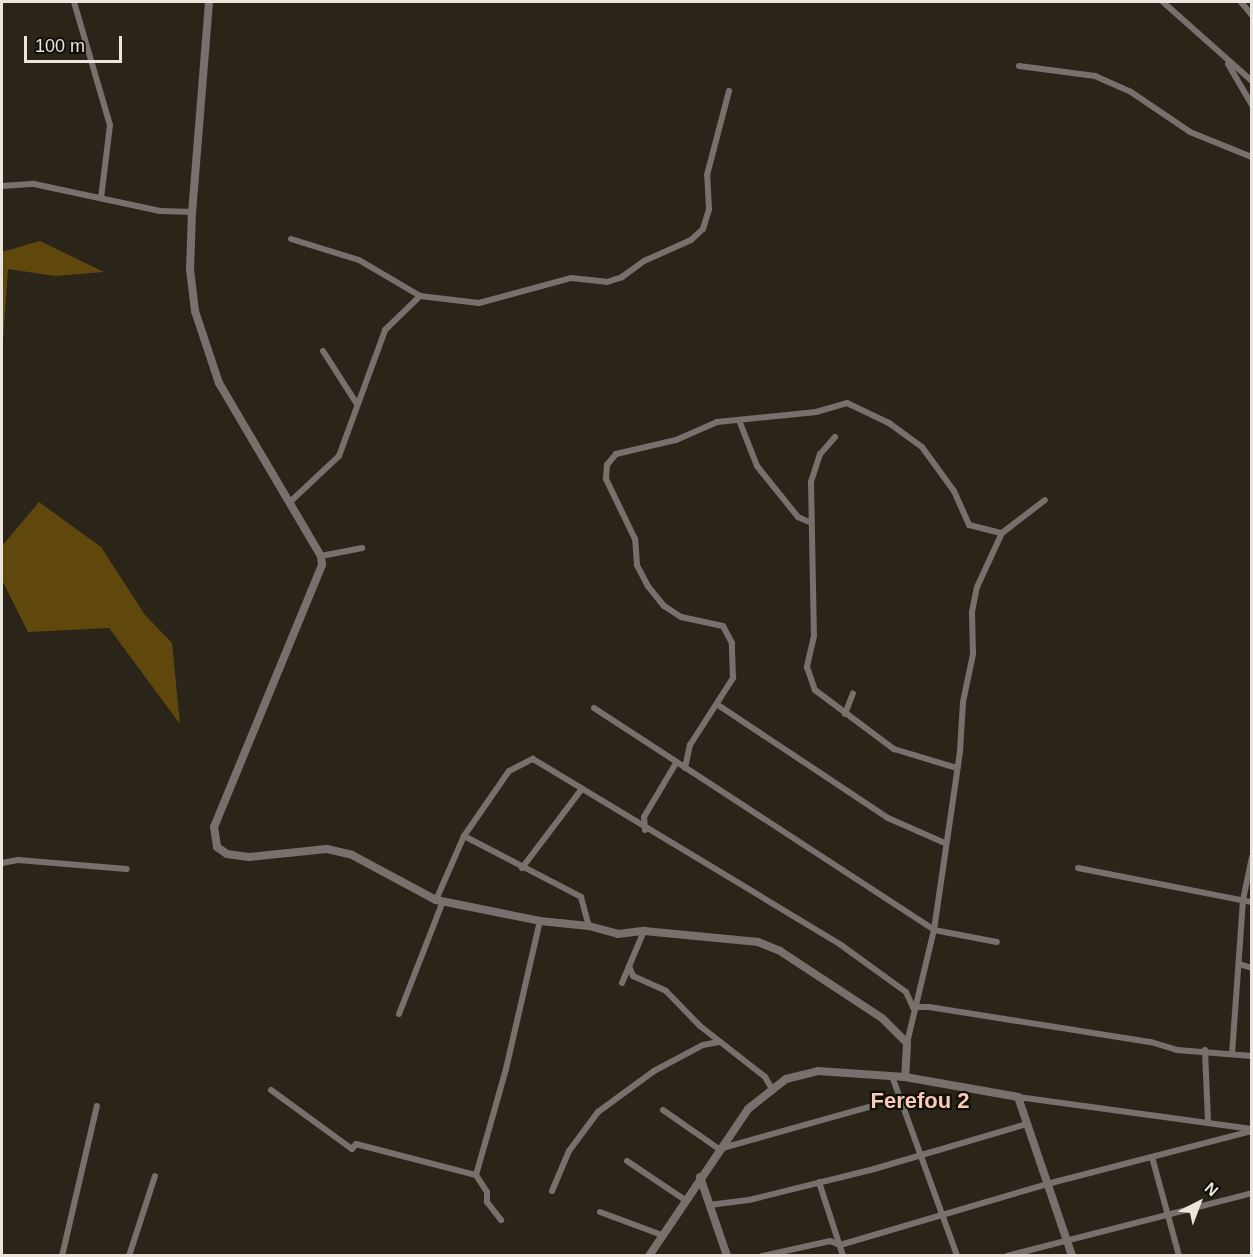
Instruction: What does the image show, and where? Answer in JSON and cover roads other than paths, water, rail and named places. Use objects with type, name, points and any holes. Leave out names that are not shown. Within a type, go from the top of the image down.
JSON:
[{"type":"street","points":[[74,2],[110,125],[101,198]]},
{"type":"street","points":[[209,2],[192,212],[190,269],[195,311],[219,383],[321,556],[322,565],[315,590],[213,827],[217,847],[227,854],[273,855],[327,849],[352,855],[439,901],[540,921],[589,926],[618,934],[644,931],[758,942],[780,951],[882,1018],[907,1043]]},
{"type":"street","points":[[1163,2],[1226,61],[1251,81]]},
{"type":"street","points":[[1242,2],[1251,15]]},
{"type":"street","points":[[1226,61],[1251,105]]},
{"type":"street","points":[[1019,66],[1095,76],[1131,92],[1190,132],[1251,157]]},
{"type":"street","points":[[291,239],[359,260],[420,296],[479,303],[571,278],[607,282],[691,240],[708,219],[707,175],[729,91]]},
{"type":"street","points":[[2,186],[34,184],[160,211],[192,212]]},
{"type":"street","points":[[290,502],[339,456],[385,330],[420,296]]},
{"type":"street","points":[[323,351],[357,404]]},
{"type":"street","points":[[685,768],[690,745],[718,705],[733,678],[732,643],[723,626],[681,617],[664,606],[648,586],[637,565],[635,539],[606,479],[607,465],[625,449],[676,440],[717,422],[816,412],[847,403],[889,423],[922,447],[954,491],[960,512],[969,525],[1002,534]]},
{"type":"street","points":[[739,420],[757,466],[798,517],[809,522]]},
{"type":"street","points":[[835,437],[820,454],[812,482],[809,522],[814,636],[807,667],[814,690],[894,749],[957,768]]},
{"type":"street","points":[[905,1077],[907,1043],[913,1007],[934,930],[957,768],[963,702],[973,654],[972,612],[977,587],[1002,534],[1045,500]]},
{"type":"street","points":[[321,556],[362,548]]},
{"type":"street","points":[[845,714],[853,693]]},
{"type":"street","points":[[718,705],[888,818],[945,843]]},
{"type":"street","points":[[594,708],[934,930],[997,942]]},
{"type":"street","points":[[399,1014],[464,836],[509,771],[533,759],[645,830],[841,945],[906,992],[913,1007]]},
{"type":"street","points":[[645,830],[644,817],[676,763]]},
{"type":"street","points":[[522,868],[581,790]]},
{"type":"street","points":[[464,836],[581,897],[589,926]]},
{"type":"street","points":[[1232,1054],[1243,900],[1251,857]]},
{"type":"street","points":[[2,863],[18,860],[127,869]]},
{"type":"street","points":[[1078,868],[1251,902]]},
{"type":"street","points":[[476,1175],[506,1069],[540,921]]},
{"type":"street","points":[[622,983],[644,931]]},
{"type":"street","points":[[1239,964],[1251,968]]},
{"type":"street","points":[[629,966],[633,976],[666,991],[719,1042],[765,1077],[772,1089]]},
{"type":"street","points":[[913,1007],[930,1006],[1151,1042],[1176,1050],[1205,1050],[1251,1056]]},
{"type":"street","points":[[552,1191],[569,1151],[598,1112],[654,1071],[704,1045],[719,1042]]},
{"type":"street","points":[[1205,1050],[1208,1123]]},
{"type":"street","points":[[650,1256],[748,1108],[786,1079],[818,1071],[905,1077],[1018,1097],[1251,1130]]},
{"type":"street","points":[[892,1076],[944,1214],[957,1256]]},
{"type":"street","points":[[271,1090],[352,1149],[356,1144],[476,1175],[487,1192],[487,1202],[501,1221]]},
{"type":"street","points":[[1018,1097],[1072,1256]]},
{"type":"street","points":[[62,1256],[97,1106]]},
{"type":"street","points":[[719,1149],[868,1107]]},
{"type":"street","points":[[663,1110],[719,1149]]},
{"type":"street","points":[[710,1205],[819,1182],[1027,1124]]},
{"type":"street","points":[[762,1256],[830,1241],[840,1245],[1047,1184],[1251,1130]]},
{"type":"street","points":[[1152,1157],[1179,1256]]},
{"type":"street","points":[[627,1161],[685,1200]]},
{"type":"street","points":[[129,1256],[155,1176]]},
{"type":"street","points":[[700,1178],[727,1256]]},
{"type":"street","points":[[819,1182],[843,1256]]},
{"type":"street","points":[[1007,1256],[1251,1193]]},
{"type":"street","points":[[600,1212],[662,1235]]},
{"type":"district","name":"Ferefou 2","points":[[920,1101]]}]
